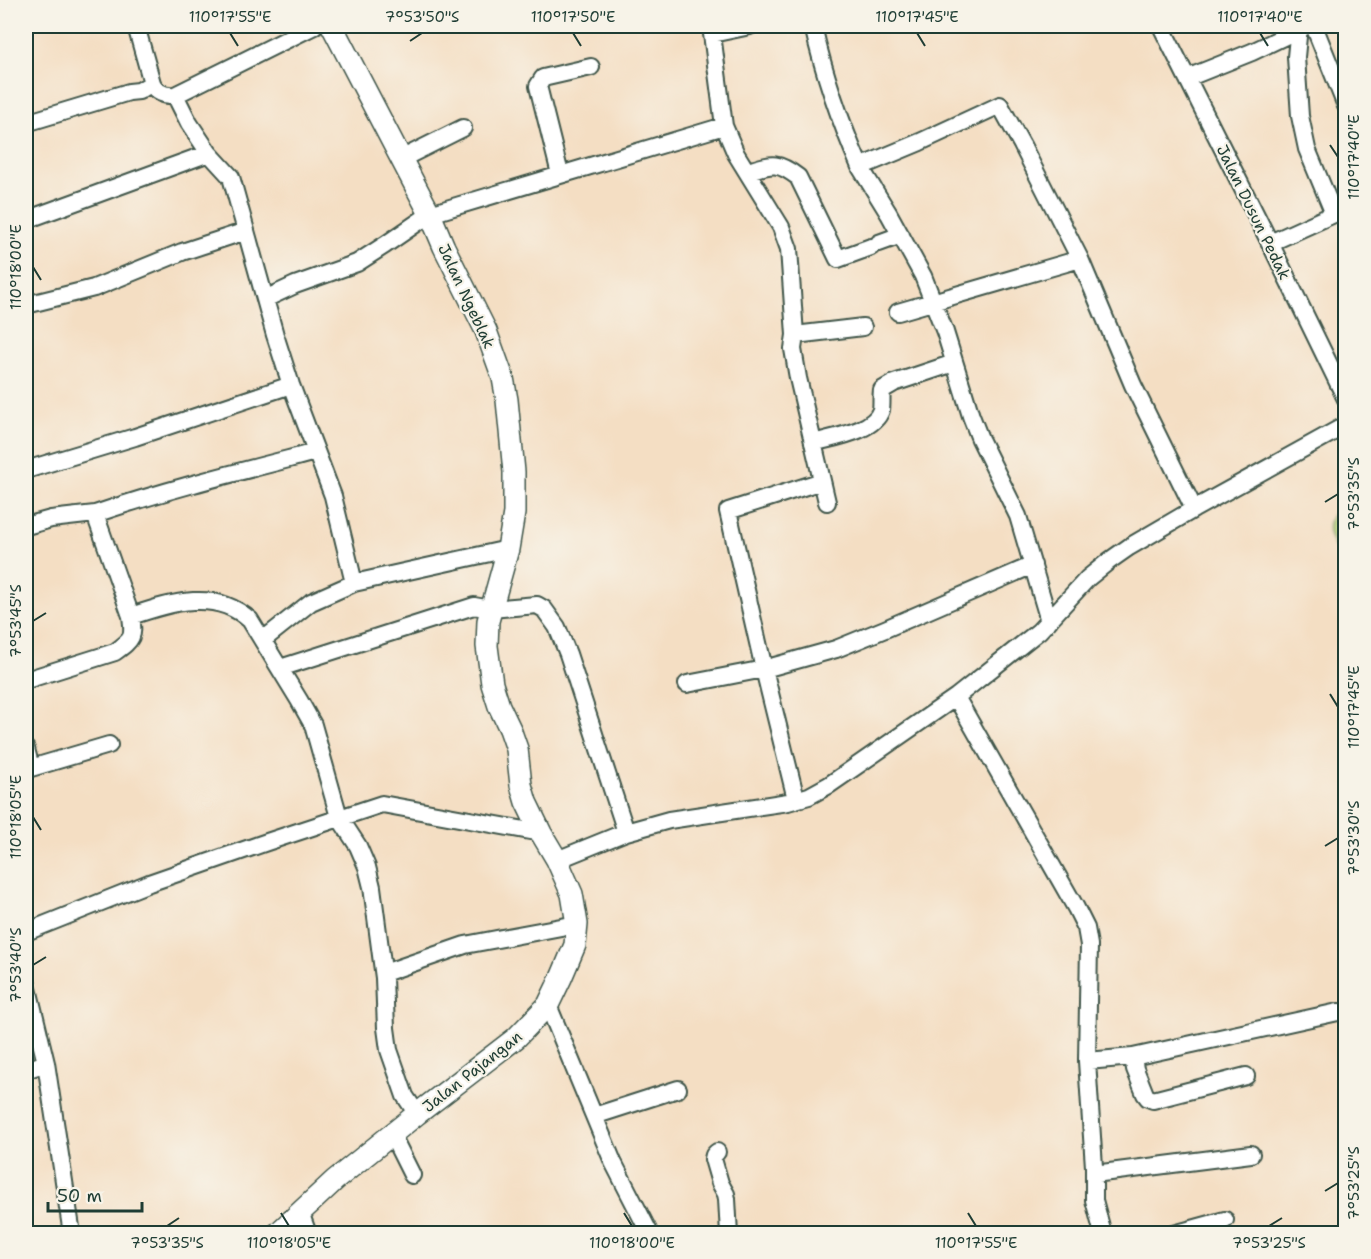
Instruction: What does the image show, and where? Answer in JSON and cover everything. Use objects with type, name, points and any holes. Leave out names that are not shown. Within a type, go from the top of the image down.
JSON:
[{"type":"main road","name":"Jalan Ngeblak","points":[[332,26],[430,214],[486,331],[503,378],[514,472],[514,513],[508,549],[486,633],[487,646],[492,684],[517,749],[521,784],[526,802],[557,860]]},
{"type":"main road","name":"Jalan Pajangan","points":[[277,1233],[335,1180],[516,1038],[548,1005],[574,945],[577,924],[572,894],[557,860]]},
{"type":"street","points":[[136,26],[154,87],[165,96],[175,95],[314,26]]},
{"type":"street","points":[[750,26],[710,30],[724,126],[736,154],[781,226],[789,249],[795,335],[793,349],[827,502]]},
{"type":"street","points":[[813,26],[827,80],[860,167],[901,235],[934,302],[980,439],[1018,516],[1048,621]]},
{"type":"street","name":"Jalan Dusun Pedak","points":[[1161,26],[1346,399]]},
{"type":"street","points":[[1187,78],[1252,52],[1305,27]]},
{"type":"street","points":[[1305,27],[1346,106]]},
{"type":"street","points":[[1270,243],[1340,211],[1307,149],[1299,116],[1296,47],[1305,27]]},
{"type":"street","points":[[560,174],[538,86],[543,78],[591,67]]},
{"type":"street","points":[[26,123],[139,91],[152,82]]},
{"type":"street","points":[[175,95],[189,123],[209,153],[231,177],[291,385],[333,496],[354,583]]},
{"type":"street","points":[[860,167],[1000,105],[1080,259],[1133,385],[1194,509]]},
{"type":"street","points":[[265,298],[357,263],[430,214],[724,126]]},
{"type":"street","points":[[401,159],[463,128]]},
{"type":"street","points":[[26,220],[209,153]]},
{"type":"street","points":[[748,171],[770,164],[786,168],[798,177],[838,259],[901,235]]},
{"type":"street","points":[[26,305],[94,288],[182,252],[246,231]]},
{"type":"street","points":[[898,312],[1080,259]]},
{"type":"street","points":[[795,335],[863,327]]},
{"type":"street","points":[[813,443],[863,428],[875,420],[881,408],[882,390],[894,383],[954,363]]},
{"type":"street","points":[[26,470],[135,437],[291,385]]},
{"type":"street","points":[[557,860],[626,832],[669,820],[796,800],[829,785],[956,697],[1040,631],[1088,579],[1108,561],[1194,509],[1346,425]]},
{"type":"street","points":[[26,526],[51,519],[95,514],[208,480],[316,452]]},
{"type":"street","points":[[796,800],[728,511],[822,481]]},
{"type":"street","points":[[26,680],[115,652],[126,644],[133,632],[131,616],[95,514]]},
{"type":"street","points":[[263,640],[311,602],[354,583],[508,549]]},
{"type":"street","points":[[687,684],[764,669],[836,649],[1033,565]]},
{"type":"street","points":[[131,616],[194,600],[231,606],[250,620],[299,699],[313,725],[339,817],[358,846],[367,867],[384,973],[389,1050],[405,1096],[417,1114]]},
{"type":"street","points":[[280,668],[474,606],[491,609],[537,605],[544,609],[557,627],[568,654],[626,832]]},
{"type":"street","points":[[956,697],[1086,928],[1089,945],[1087,1061],[1094,1200],[1103,1233]]},
{"type":"street","points":[[26,749],[28,769],[109,745]]},
{"type":"street","points":[[26,932],[149,884],[382,804],[541,833]]},
{"type":"street","points":[[384,973],[465,945],[577,924]]},
{"type":"street","points":[[26,980],[46,1063],[72,1233]]},
{"type":"street","points":[[548,1005],[613,1162],[650,1233]]},
{"type":"street","points":[[1087,1061],[1132,1057],[1338,1012],[1346,1013]]},
{"type":"street","points":[[1132,1057],[1145,1094],[1153,1100],[1246,1076]]},
{"type":"street","points":[[26,1070],[46,1063]]},
{"type":"street","points":[[594,1116],[678,1089]]},
{"type":"street","points":[[392,1135],[412,1175]]},
{"type":"street","points":[[717,1152],[713,1159],[726,1194],[729,1233]]},
{"type":"street","points":[[1094,1174],[1251,1154]]},
{"type":"street","points":[[300,1212],[308,1233]]},
{"type":"street","points":[[1174,1233],[1226,1220]]},
{"type":"green space","points":[[1345,504],[1345,563],[1331,539],[1329,525],[1336,511]]}]
